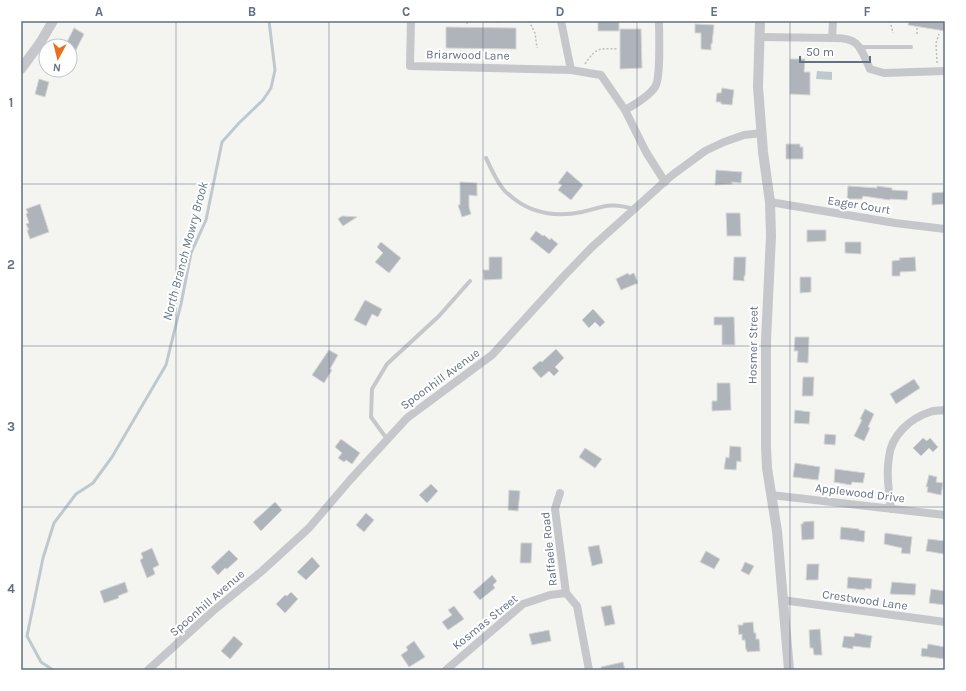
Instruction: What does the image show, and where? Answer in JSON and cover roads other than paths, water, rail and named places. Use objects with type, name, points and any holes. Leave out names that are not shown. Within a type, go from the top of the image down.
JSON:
[{"type":"street","points":[[21,69],[40,43],[53,21]]},
{"type":"street","name":"Briarwood Lane","points":[[411,21],[410,66],[571,70],[601,75],[625,110],[646,152],[665,182]]},
{"type":"street","points":[[561,21],[571,70]]},
{"type":"street","points":[[625,110],[635,105],[656,87],[658,76],[659,21]]},
{"type":"street","name":"Hosmer Street","points":[[760,21],[758,87],[770,202],[771,236],[767,299],[765,384],[766,447],[767,468],[777,531],[788,670]]},
{"type":"street","points":[[832,38],[833,21]]},
{"type":"street","points":[[760,37],[840,38],[853,40],[860,47],[870,70],[884,73],[941,71]]},
{"type":"street","name":"Spoonhill Avenue","points":[[148,670],[294,543],[407,418],[476,369],[492,355],[578,262],[665,182],[705,151],[724,142],[744,136],[762,133]]},
{"type":"street","name":"Eager Court","points":[[770,202],[888,222],[945,229]]},
{"type":"street","points":[[891,509],[888,482],[889,456],[896,439],[908,422],[930,412],[945,410]]},
{"type":"street","name":"Raffaele Road","points":[[560,493],[555,510],[566,593],[577,606],[589,670]]},
{"type":"street","name":"Applewood Drive","points":[[771,495],[945,515]]},
{"type":"street","name":"Kosmas Street","points":[[446,670],[523,604],[550,595],[566,593]]},
{"type":"street","name":"Crestwood Lane","points":[[782,600],[945,622]]},
{"type":"lane","points":[[860,47],[911,47]]},
{"type":"lane","points":[[486,158],[504,191],[522,205],[541,212],[571,214],[608,205],[620,205],[633,210]]},
{"type":"lane","points":[[387,439],[371,417],[372,389],[387,364],[439,316],[470,281]]},
{"type":"waterway","name":"North Branch Mowry Brook","points":[[53,670],[41,662],[27,636],[43,558],[54,523],[76,494],[93,483],[112,457],[166,365],[181,304],[191,253],[206,220],[222,142],[263,100],[271,88],[275,70],[269,21]]}]
